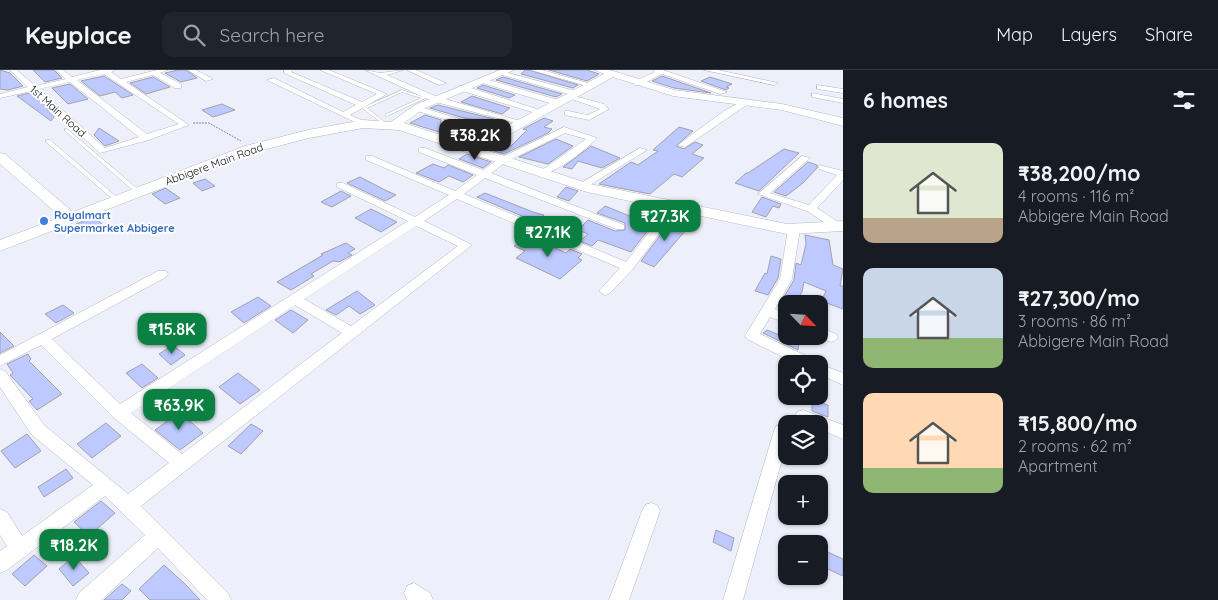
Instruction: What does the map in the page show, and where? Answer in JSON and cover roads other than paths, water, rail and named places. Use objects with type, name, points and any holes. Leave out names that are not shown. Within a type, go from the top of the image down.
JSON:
[{"type":"street","name":"1st Main Road","points":[[13,70],[102,151],[146,138]]},
{"type":"street","points":[[0,96],[71,80],[107,71],[185,125],[146,138],[71,80],[59,70]]},
{"type":"street","points":[[121,81],[165,70]]},
{"type":"street","points":[[192,70],[209,79]]},
{"type":"street","points":[[290,70],[286,72],[362,105]]},
{"type":"street","points":[[323,70],[383,94],[345,114]]},
{"type":"street","points":[[368,70],[431,98],[523,123]]},
{"type":"street","points":[[380,75],[400,70]]},
{"type":"street","points":[[410,70],[442,83]]},
{"type":"street","points":[[534,70],[591,85]]},
{"type":"street","points":[[707,70],[774,83]]},
{"type":"street","points":[[752,70],[770,74]]},
{"type":"street","points":[[638,82],[658,71],[719,91],[701,98]]},
{"type":"street","points":[[389,122],[417,108],[431,98],[505,72],[573,95],[605,109],[586,119],[568,113]]},
{"type":"street","points":[[473,149],[559,103],[610,72],[668,92],[701,98],[782,107],[843,122]]},
{"type":"street","points":[[682,78],[694,72]]},
{"type":"street","points":[[154,73],[178,86]]},
{"type":"street","points":[[271,80],[363,124]]},
{"type":"street","points":[[482,80],[559,103]]},
{"type":"street","points":[[668,92],[691,81]]},
{"type":"street","points":[[833,82],[843,84]]},
{"type":"street","points":[[820,87],[843,91]]},
{"type":"street","points":[[462,88],[542,112]]},
{"type":"street","points":[[815,95],[843,101]]},
{"type":"street","points":[[682,145],[727,113],[748,102]]},
{"type":"street","points":[[417,108],[460,122]]},
{"type":"street","name":"Abbigere Main Road","points":[[0,246],[250,149],[308,134],[363,124],[389,122],[581,186],[794,229],[840,226]]},
{"type":"street","points":[[119,413],[456,195],[503,160],[564,130],[593,138],[548,171],[537,172]]},
{"type":"street","points":[[422,150],[620,227]]},
{"type":"street","points":[[581,186],[643,150]]},
{"type":"street","points":[[0,157],[71,218]]},
{"type":"street","points":[[369,158],[628,268]]},
{"type":"street","points":[[805,158],[763,194],[811,209],[840,226]]},
{"type":"street","points":[[811,209],[843,174],[822,167]]},
{"type":"street","points":[[128,505],[466,245],[340,185]]},
{"type":"street","points":[[605,290],[628,268],[675,206]]},
{"type":"street","points":[[791,355],[752,336],[786,279],[794,229]]},
{"type":"street","points":[[0,361],[162,274]]},
{"type":"street","points":[[296,300],[352,333]]},
{"type":"street","points":[[767,311],[778,316]]},
{"type":"street","points":[[43,339],[92,389],[182,464]]},
{"type":"street","points":[[828,372],[843,379]]},
{"type":"street","points":[[0,375],[38,430],[128,505],[221,600]]},
{"type":"street","points":[[828,426],[843,432]]},
{"type":"street","points":[[733,600],[778,445]]},
{"type":"street","points":[[0,563],[106,485]]},
{"type":"street","points":[[619,600],[650,511]]},
{"type":"street","points":[[0,518],[19,549]]},
{"type":"street","points":[[86,600],[159,535]]},
{"type":"lane","points":[[402,91],[431,98],[389,122],[364,108],[402,91]]},
{"type":"lane","points":[[66,130],[138,192]]},
{"type":"lane","points":[[48,141],[117,200]]},
{"type":"place","name":"Royalmart Supermarket Abbigere","points":[[44,221]]}]
